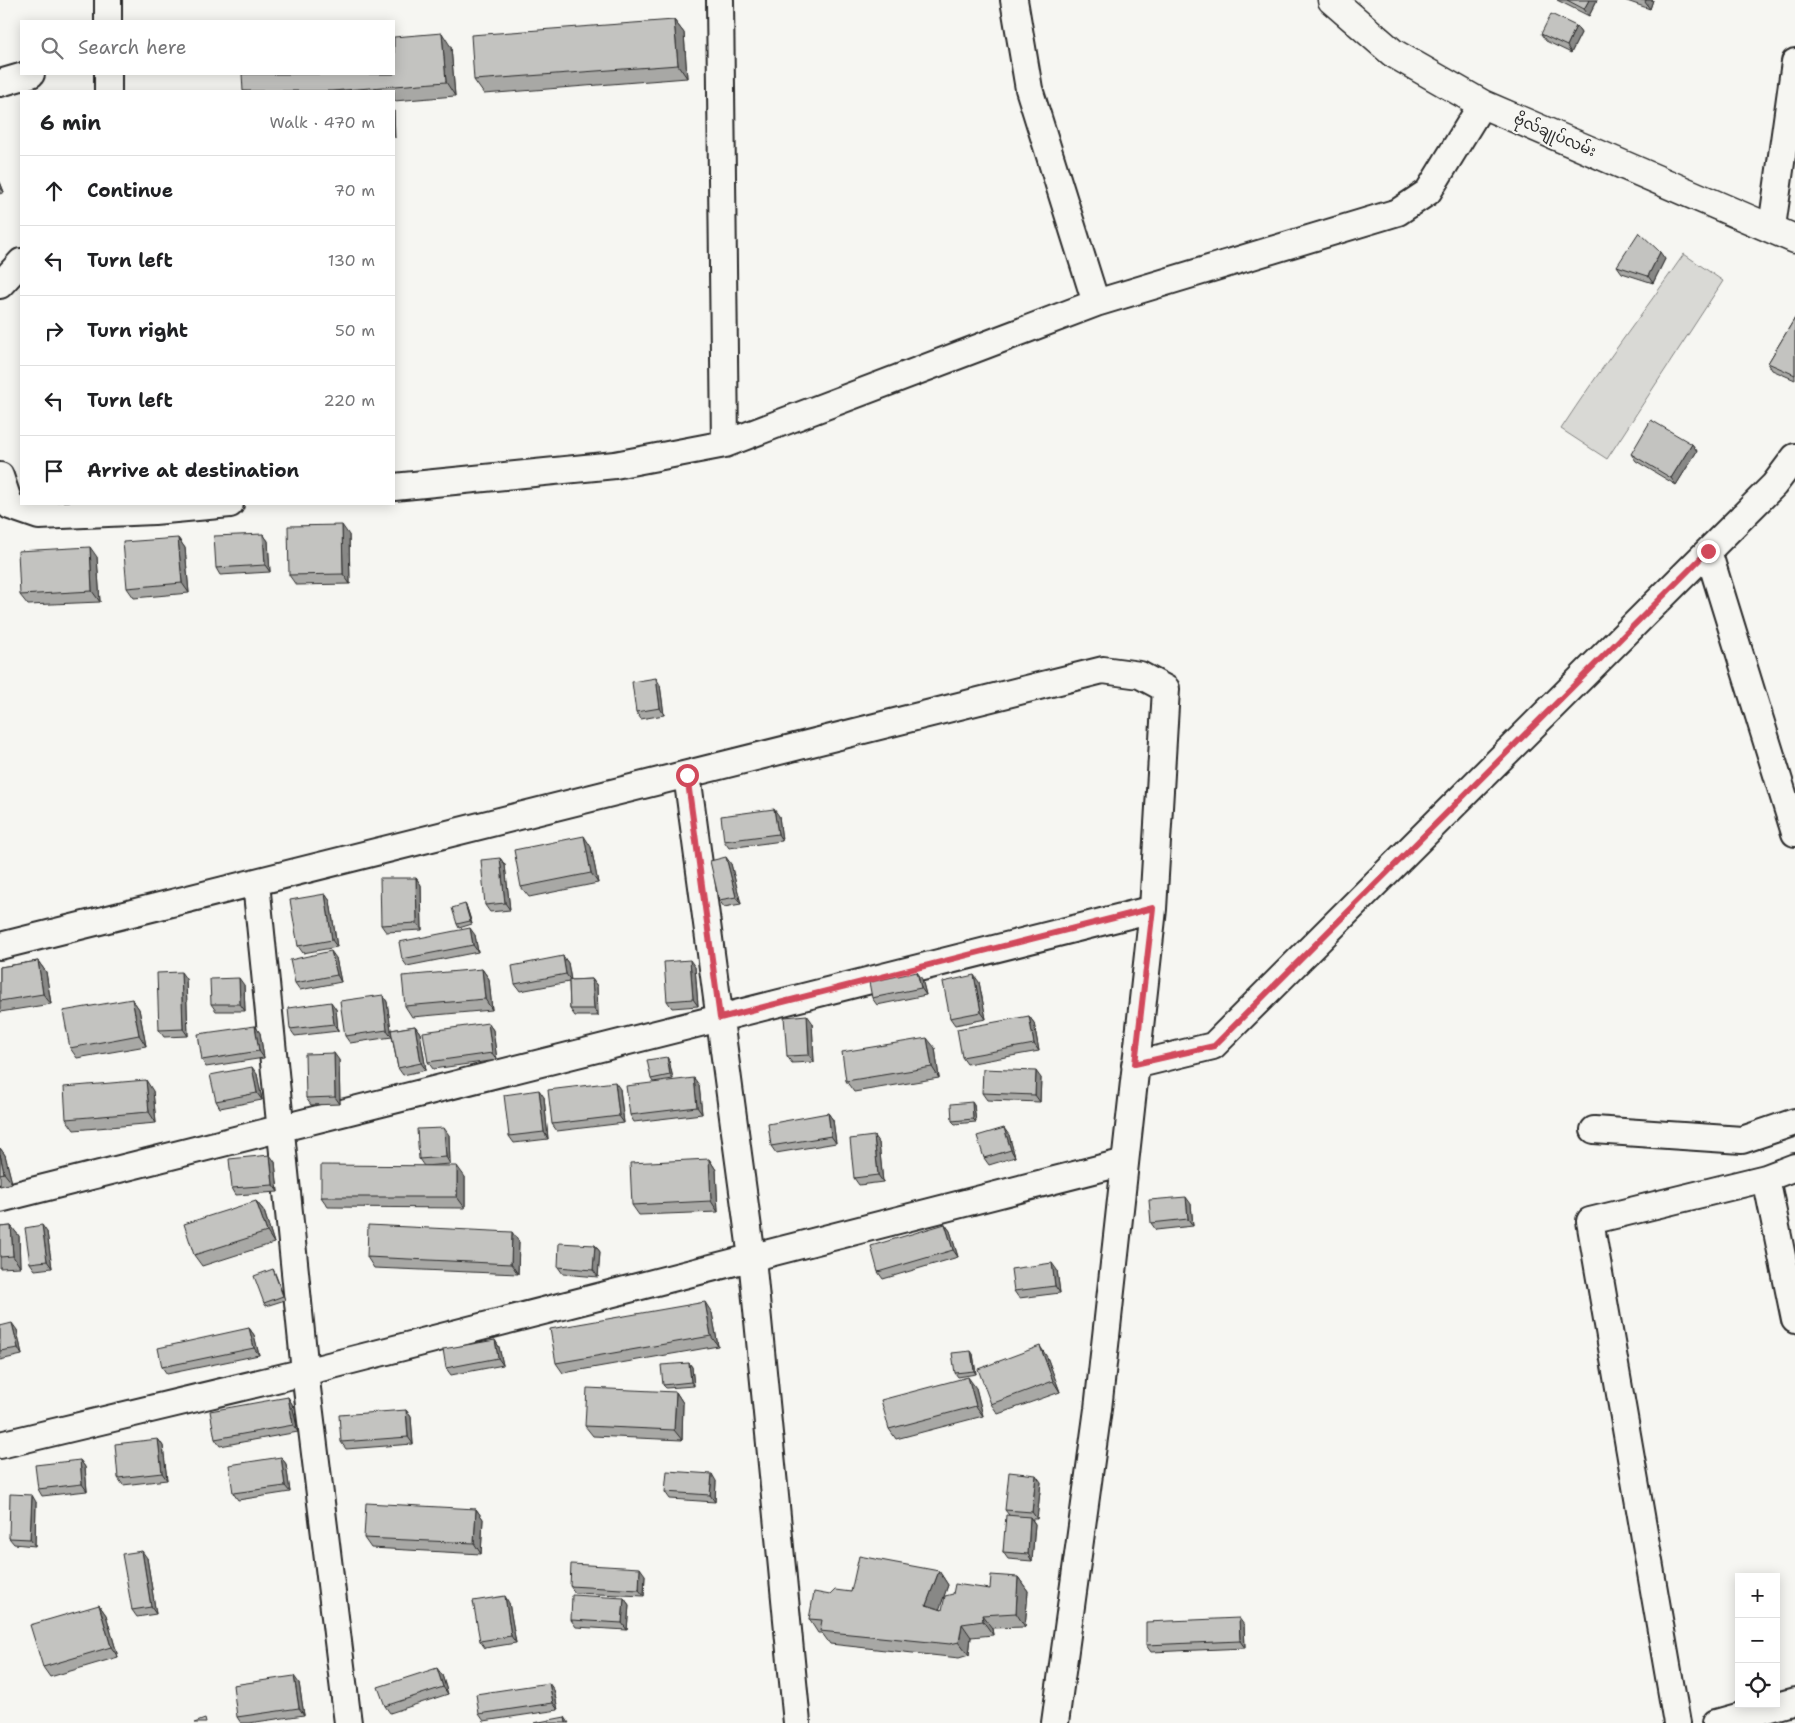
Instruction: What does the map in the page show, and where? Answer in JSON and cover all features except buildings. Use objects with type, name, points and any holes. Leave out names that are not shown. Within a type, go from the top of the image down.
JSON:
[{"type":"main road","name":"ဗိုလ်ချုပ်လမ်း","points":[[1332,0],[1393,53],[1482,104],[1784,233]]},
{"type":"street","points":[[108,0],[108,20]]},
{"type":"street","points":[[720,0],[725,444]]},
{"type":"street","points":[[1014,0],[1030,89],[1096,303]]},
{"type":"street","points":[[1784,233],[1795,62]]},
{"type":"street","points":[[0,83],[27,75]]},
{"type":"street","points":[[108,75],[108,90]]},
{"type":"street","points":[[395,487],[615,465],[725,444],[1096,303],[1398,212],[1428,192],[1482,104]]},
{"type":"street","points":[[0,285],[20,263]]},
{"type":"street","points":[[1135,1064],[1214,1046],[1774,485],[1795,457]]},
{"type":"street","points":[[0,476],[10,506],[39,516],[154,511],[219,505]]},
{"type":"street","points":[[1708,551],[1790,800],[1795,833]]},
{"type":"street","points":[[0,946],[1103,670],[1140,676],[1166,689],[1153,908],[1098,1409],[1055,1723]]},
{"type":"street","points":[[687,775],[752,1258],[797,1723]]},
{"type":"street","points":[[256,883],[305,1372],[348,1723]]},
{"type":"street","points":[[0,1198],[281,1130],[1153,908]]},
{"type":"street","points":[[1594,1130],[1742,1140],[1795,1122]]},
{"type":"street","points":[[0,1445],[305,1372],[1125,1162]]},
{"type":"street","points":[[1677,1723],[1590,1221],[1766,1178],[1795,1167]]},
{"type":"street","points":[[1766,1178],[1795,1320]]},
{"type":"street","points":[[1727,1721],[1795,1700]]},
{"type":"shaded area","points":[[1684,254],[1723,281],[1607,459],[1561,429]]},
{"type":"route","points":[[687,775],[720,1018],[1153,908],[1135,1064],[1183,1055],[1214,1046],[1708,551]]}]
